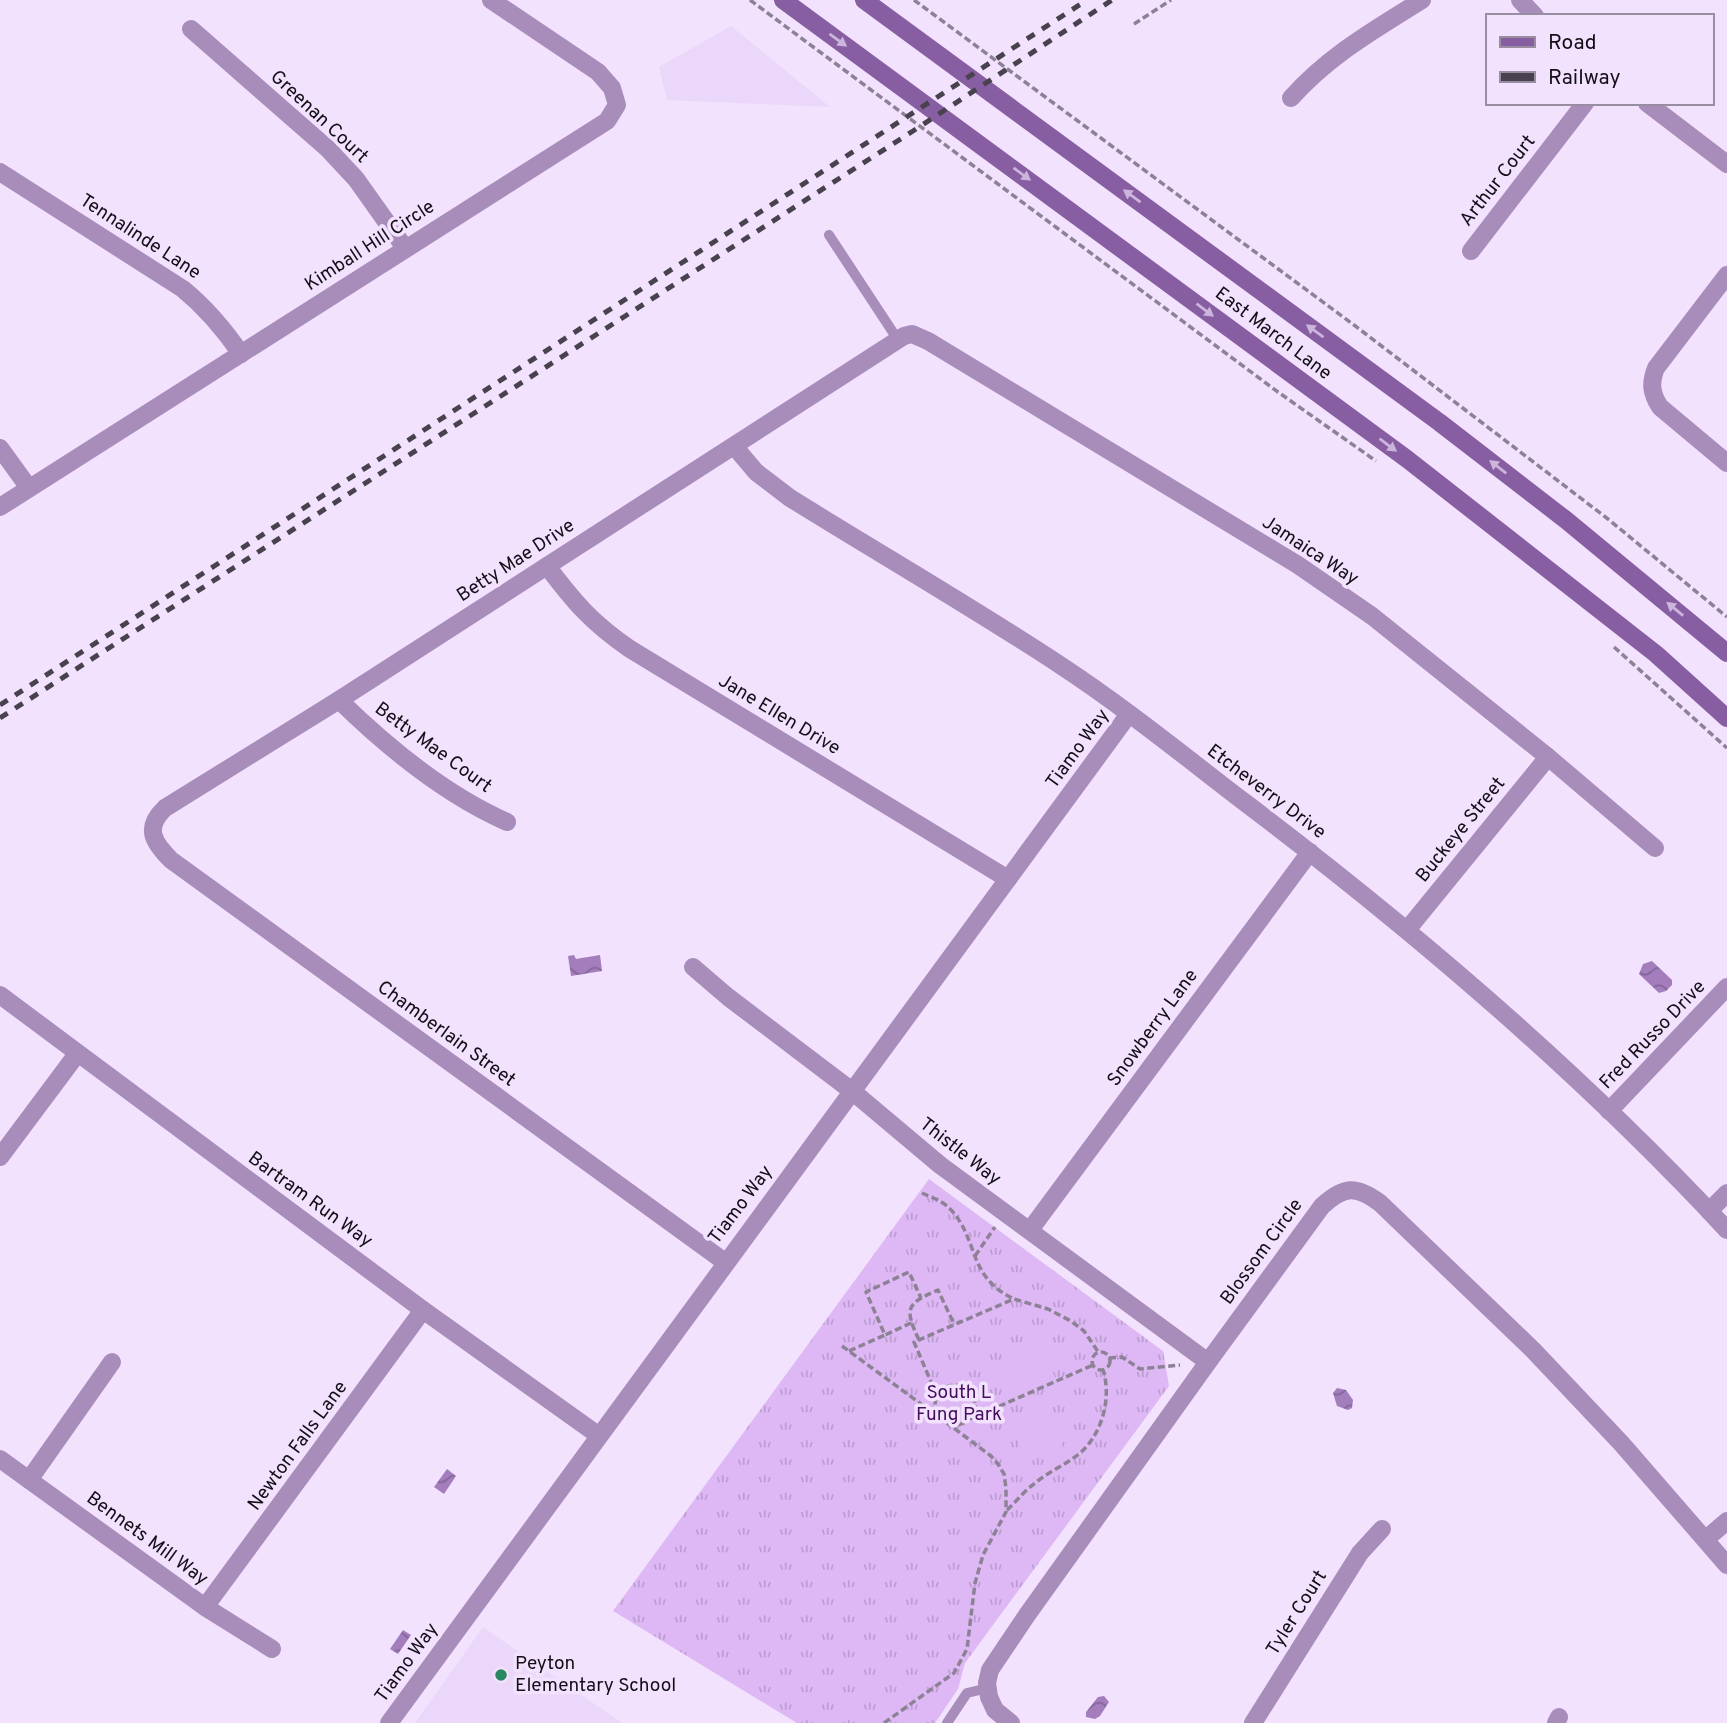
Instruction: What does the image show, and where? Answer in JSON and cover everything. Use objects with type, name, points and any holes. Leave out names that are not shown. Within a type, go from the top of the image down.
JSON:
[{"type":"main road","name":"East March Lane","points":[[783,0],[1407,459],[1656,654],[1727,718]]},
{"type":"main road","name":"East March Lane","points":[[864,0],[1450,430],[1587,537],[1727,653]]},
{"type":"street","name":"Kimball Hill Circle","points":[[0,508],[607,121],[617,105],[612,88],[598,72],[491,0]]},
{"type":"street","points":[[1291,98],[1312,75],[1337,54],[1422,0]]},
{"type":"street","points":[[1520,0],[1533,14]]},
{"type":"street","name":"Greenan Court","points":[[191,30],[328,149],[356,179],[405,248]]},
{"type":"street","name":"Arthur Court","points":[[1471,251],[1583,105]]},
{"type":"street","points":[[1650,105],[1727,164]]},
{"type":"street","name":"Tennalinde Lane","points":[[0,172],[183,289],[205,307],[242,354]]},
{"type":"street","points":[[1727,275],[1656,368],[1651,386],[1653,396],[1660,407],[1727,463]]},
{"type":"street","name":"Betty Mae Drive","points":[[152,831],[156,817],[165,808],[339,700],[905,337]]},
{"type":"street","name":"Jamaica Way","points":[[905,337],[928,341],[1297,565],[1372,616],[1548,757],[1654,848]]},
{"type":"street","name":"Etcheverry Drive","points":[[734,446],[756,472],[790,498],[1061,666],[1129,714],[1310,852],[1407,930],[1503,1013],[1609,1111],[1727,1230]]},
{"type":"street","points":[[0,448],[29,488]]},
{"type":"street","name":"Jane Ellen Drive","points":[[547,566],[578,607],[620,642],[1008,879]]},
{"type":"street","name":"Betty Mae Court","points":[[339,700],[374,735],[476,808],[507,822]]},
{"type":"street","name":"Tiamo Way","points":[[389,1723],[1129,714]]},
{"type":"street","name":"Buckeye Street","points":[[1407,930],[1548,757]]},
{"type":"street","name":"Chamberlain Street","points":[[152,831],[157,846],[171,860],[725,1262]]},
{"type":"street","name":"Snowberry Lane","points":[[1030,1230],[1310,852]]},
{"type":"street","name":"Thistle Way","points":[[693,967],[727,997],[852,1091],[940,1165],[1208,1362]]},
{"type":"street","name":"Fred Russo Drive","points":[[1609,1111],[1727,987]]},
{"type":"street","name":"Bartram Run Way","points":[[0,995],[423,1310],[598,1435]]},
{"type":"street","points":[[0,1157],[77,1054]]},
{"type":"street","name":"Blossom Circle","points":[[988,1693],[990,1670],[1208,1362],[1322,1206],[1335,1195],[1349,1189],[1366,1193],[1380,1203],[1533,1350],[1621,1443],[1727,1565]]},
{"type":"street","points":[[1709,1211],[1727,1193]]},
{"type":"street","name":"Newton Falls Lane","points":[[205,1607],[423,1310]]},
{"type":"street","points":[[29,1480],[112,1362]]},
{"type":"street","name":"Bennets Mill Way","points":[[0,1459],[205,1607],[272,1649]]},
{"type":"street","points":[[1706,1539],[1727,1521]]},
{"type":"street","name":"Tyler Court","points":[[1253,1723],[1360,1553],[1382,1529]]},
{"type":"street","points":[[988,1693],[995,1710],[1011,1723]]},
{"type":"lane","points":[[829,235],[905,337]]},
{"type":"lane","points":[[947,1723],[967,1693],[988,1693]]},
{"type":"path","points":[[750,0],[1278,392],[1378,463]]},
{"type":"path","points":[[914,0],[1354,325],[1608,519],[1727,617]]},
{"type":"path","points":[[1134,24],[1171,0]]},
{"type":"path","points":[[1614,646],[1727,748]]},
{"type":"path","points":[[922,1193],[945,1205],[962,1226],[992,1287],[1013,1299],[1048,1309],[1071,1321],[1084,1331],[1098,1353]]},
{"type":"path","points":[[975,1256],[995,1227]]},
{"type":"path","points":[[885,1335],[866,1292],[909,1272],[921,1298]]},
{"type":"path","points":[[919,1340],[911,1323],[909,1308],[921,1298],[938,1290],[954,1325]]},
{"type":"path","points":[[937,1396],[914,1342],[1013,1299]]},
{"type":"path","points":[[849,1351],[911,1323]]},
{"type":"path","points":[[842,1346],[991,1456],[1004,1474],[1006,1511]]},
{"type":"path","points":[[1098,1353],[1106,1354],[1109,1358],[1109,1365],[1103,1370]]},
{"type":"path","points":[[1093,1365],[1093,1359],[1098,1353]]},
{"type":"path","points":[[1109,1358],[1122,1357],[1140,1369],[1208,1362]]},
{"type":"path","points":[[1093,1365],[1103,1370]]},
{"type":"path","points":[[947,1423],[959,1425],[1093,1365]]},
{"type":"path","points":[[884,1723],[954,1673],[967,1649],[975,1583],[983,1555],[1006,1511],[1032,1485],[1075,1457],[1091,1441],[1101,1422],[1108,1392],[1103,1370]]},
{"type":"path","points":[[939,1417],[935,1407],[937,1396],[953,1385],[966,1388],[974,1399],[974,1413],[970,1419]]},
{"type":"shaded area","points":[[731,26],[830,107],[667,100],[659,67]]},
{"type":"shaded area","name":"Peyton Elementary School","points":[[483,1627],[622,1723],[415,1723]]},
{"type":"green space","name":"South L Fung Park","points":[[929,1179],[1163,1351],[1169,1386],[965,1663],[958,1689],[935,1723],[797,1723],[613,1611]]},
{"type":"green space","points":[[1037,1336],[1056,1379],[1019,1394],[1000,1352]]},
{"type":"green space","points":[[1045,1404],[1063,1447],[1027,1463],[1008,1420]]},
{"type":"water","points":[[574,955],[576,959],[600,955],[602,971],[571,976],[568,956]]},
{"type":"water","points":[[1652,961],[1672,980],[1672,985],[1666,991],[1659,993],[1639,974],[1643,964]]},
{"type":"water","points":[[1337,1388],[1346,1390],[1353,1400],[1352,1408],[1348,1410],[1337,1406],[1333,1393]]},
{"type":"water","points":[[447,1469],[456,1476],[444,1494],[434,1487]]},
{"type":"water","points":[[403,1630],[411,1635],[398,1654],[390,1649]]},
{"type":"water","points":[[1104,1696],[1109,1702],[1100,1716],[1095,1719],[1086,1717],[1086,1712],[1098,1697]]},
{"type":"railway","points":[[0,705],[1087,0]]},
{"type":"railway","points":[[0,718],[913,131],[1112,0]]},
{"type":"place","name":"Peyton Elementary School","points":[[501,1675]]}]
